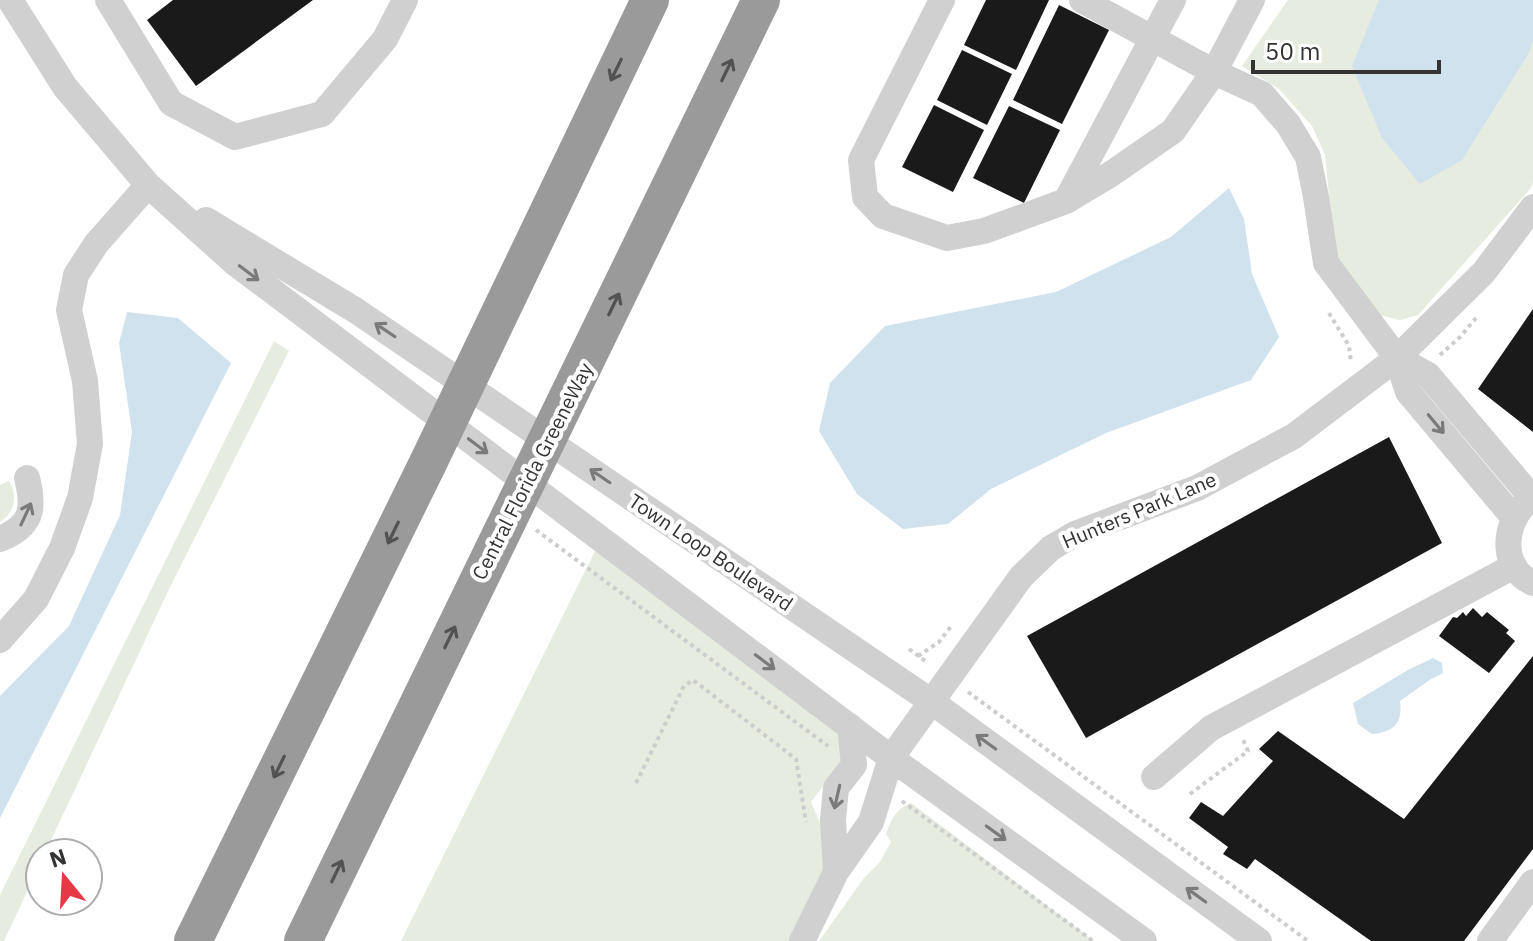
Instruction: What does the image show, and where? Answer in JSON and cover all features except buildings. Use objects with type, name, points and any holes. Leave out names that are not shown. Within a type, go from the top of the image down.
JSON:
[{"type":"highway","points":[[193,941],[428,463],[650,0]]},
{"type":"highway","name":"Central Florida GreeneWay","points":[[303,941],[761,0]]},
{"type":"street","name":"Town Loop Boulevard","points":[[10,0],[65,87],[148,185],[247,272],[891,758],[1144,941]]},
{"type":"street","points":[[108,0],[171,103],[235,137],[322,114],[385,39],[405,0]]},
{"type":"street","points":[[942,0],[861,160],[865,197],[883,216],[947,238],[984,231],[1066,201],[1173,131],[1214,72],[1252,0]]},
{"type":"street","points":[[1082,0],[1214,72],[1262,94],[1288,124],[1308,157],[1326,263],[1397,358],[1408,392],[1514,518]]},
{"type":"street","points":[[1066,201],[1173,0]]},
{"type":"street","name":"Town Loop Boulevard","points":[[148,185],[355,310],[932,702],[1259,941]]},
{"type":"street","points":[[0,640],[36,599],[62,548],[80,498],[90,444],[85,381],[69,310],[76,275],[96,244],[148,185]]},
{"type":"street","name":"Hunters Park Lane","points":[[802,941],[835,860],[871,822],[891,758],[1021,577],[1051,548],[1075,534],[1197,488],[1294,436],[1397,358],[1484,272],[1533,207]]},
{"type":"street","points":[[1154,777],[1211,728],[1524,574],[1508,551],[1508,532],[1522,507],[1533,499],[1428,375],[1397,358]]},
{"type":"street","points":[[0,539],[22,525],[31,511],[27,478]]},
{"type":"street","points":[[850,726],[854,765]]},
{"type":"street","points":[[835,860],[833,820],[836,788],[854,765],[891,758]]},
{"type":"street","points":[[1490,941],[1533,882]]},
{"type":"path","points":[[1325,307],[1349,346],[1351,373]]},
{"type":"path","points":[[534,528],[854,765]]},
{"type":"path","points":[[909,649],[1308,941]]},
{"type":"path","points":[[636,783],[684,686],[693,680],[796,759],[804,817],[816,848],[835,860]]},
{"type":"path","points":[[882,787],[1093,941]]},
{"type":"shaded area","points":[[1288,0],[1533,0],[1533,183],[1418,315],[1400,320],[1380,315],[1342,270],[1334,245],[1325,155],[1312,126],[1279,89],[1242,66]]},
{"type":"shaded area","points":[[274,341],[289,351],[171,585],[53,837],[29,837]]},
{"type":"shaded area","points":[[9,481],[14,492],[14,503],[9,514],[0,522],[0,485]]},
{"type":"shaded area","points":[[601,539],[850,726],[840,764],[811,802],[829,844],[836,872],[793,941],[401,941]]},
{"type":"shaded area","points":[[911,803],[1094,941],[819,941],[864,878],[880,862],[891,842],[886,834],[892,819],[901,808]]},
{"type":"shaded area","points":[[24,846],[24,898],[4,941],[0,941],[0,895]]},
{"type":"water","points":[[1379,0],[1533,0],[1533,40],[1529,53],[1462,160],[1420,184],[1382,138],[1352,66]]},
{"type":"water","points":[[1229,188],[1244,219],[1252,274],[1279,337],[1251,380],[1106,433],[991,489],[948,524],[903,529],[857,494],[819,431],[830,383],[885,326],[1056,292],[1171,237]]},
{"type":"water","points":[[127,312],[178,318],[231,363],[0,818],[0,696],[69,626],[120,515],[132,432],[119,343]]},
{"type":"water","points":[[1433,658],[1442,663],[1443,673],[1400,701],[1400,716],[1391,729],[1372,734],[1358,724],[1353,703]]}]
